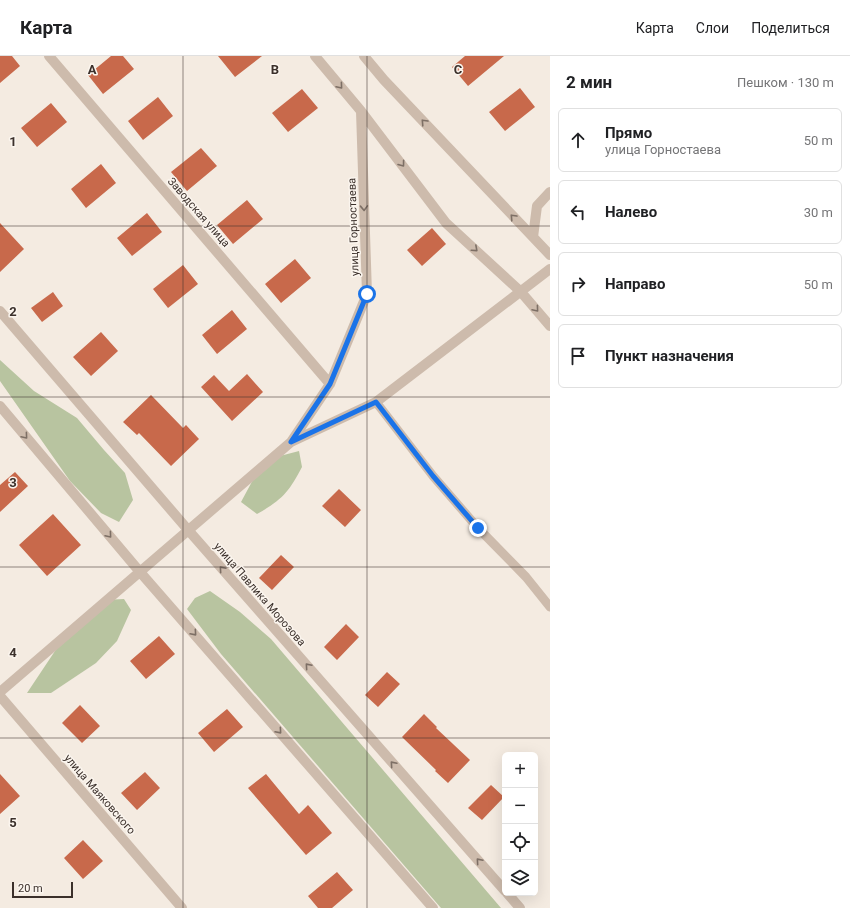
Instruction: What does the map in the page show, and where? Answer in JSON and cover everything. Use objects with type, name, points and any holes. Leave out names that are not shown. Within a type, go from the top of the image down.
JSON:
[{"type":"street","name":"Заводская улица","points":[[49,56],[330,384]]},
{"type":"street","points":[[315,56],[361,111],[446,223],[521,292],[550,326]]},
{"type":"street","points":[[364,56],[384,80],[550,255]]},
{"type":"street","name":"улица Горностаева","points":[[291,442],[330,384],[367,294],[361,111]]},
{"type":"street","points":[[533,237],[538,206],[550,192]]},
{"type":"street","points":[[0,692],[291,442],[376,402],[550,269]]},
{"type":"street","name":"улица Павлика Морозова","points":[[0,311],[188,531],[502,888]]},
{"type":"street","points":[[0,406],[140,572],[433,908]]},
{"type":"street","name":"улица Маяковского","points":[[0,696],[182,908]]},
{"type":"street","points":[[510,896],[520,908]]},
{"type":"lane","points":[[376,402],[433,476],[478,528],[526,577],[550,607]]},
{"type":"green space","points":[[0,360],[34,391],[77,418],[125,473],[133,500],[119,522],[101,513],[70,481],[0,381]]},
{"type":"green space","points":[[299,451],[302,467],[289,489],[279,500],[257,514],[241,502],[255,476],[280,456]]},
{"type":"green space","points":[[210,591],[240,612],[271,639],[501,908],[441,908],[221,654],[187,609],[195,598]]},
{"type":"green space","points":[[124,599],[131,610],[117,641],[96,663],[51,693],[27,693],[69,630],[104,600]]},
{"type":"building","points":[[0,56],[12,56],[20,66],[0,83]]},
{"type":"building","points":[[111,56],[123,56],[134,69],[103,94],[88,75]]},
{"type":"building","points":[[218,56],[262,56],[235,77]]},
{"type":"building","points":[[465,56],[504,56],[468,86],[452,67]]},
{"type":"building","points":[[520,88],[535,107],[505,131],[489,112]]},
{"type":"building","points":[[302,89],[318,108],[288,132],[272,113]]},
{"type":"building","points":[[158,97],[173,116],[143,140],[128,121]]},
{"type":"building","points":[[51,103],[67,122],[37,147],[21,128]]},
{"type":"building","points":[[201,148],[217,166],[187,191],[171,172]]},
{"type":"building","points":[[101,164],[116,183],[86,208],[71,189]]},
{"type":"building","points":[[247,200],[263,219],[233,244],[217,225]]},
{"type":"building","points":[[147,213],[162,232],[132,256],[117,238]]},
{"type":"building","points":[[0,223],[24,249],[0,272]]},
{"type":"building","points":[[432,228],[446,244],[422,266],[407,250]]},
{"type":"building","points":[[295,259],[311,278],[281,303],[265,284]]},
{"type":"building","points":[[183,265],[198,284],[168,308],[153,289]]},
{"type":"building","points":[[53,292],[63,306],[42,322],[31,308]]},
{"type":"building","points":[[232,310],[247,329],[217,354],[202,335]]},
{"type":"building","points":[[101,332],[118,351],[91,376],[73,357]]},
{"type":"building","points":[[247,374],[263,392],[232,421],[201,387],[214,375],[229,391]]},
{"type":"building","points":[[151,395],[183,428],[186,425],[199,439],[171,466],[139,433],[137,435],[123,422]]},
{"type":"building","points":[[15,472],[28,486],[0,512],[0,485]]},
{"type":"building","points":[[339,489],[361,510],[345,527],[322,506]]},
{"type":"building","points":[[53,514],[81,545],[47,576],[19,545]]},
{"type":"building","points":[[281,555],[294,567],[272,590],[259,578]]},
{"type":"building","points":[[346,624],[359,637],[337,660],[324,647]]},
{"type":"building","points":[[159,636],[175,654],[146,679],[130,661]]},
{"type":"building","points":[[387,672],[400,684],[378,707],[365,695]]},
{"type":"building","points":[[80,705],[100,726],[82,743],[62,723]]},
{"type":"building","points":[[227,709],[243,727],[214,752],[198,733]]},
{"type":"building","points":[[424,714],[437,727],[436,728],[470,760],[448,783],[402,737]]},
{"type":"building","points":[[145,772],[160,788],[137,810],[121,793]]},
{"type":"building","points":[[0,774],[20,796],[0,814]]},
{"type":"building","points":[[266,774],[299,814],[308,805],[332,833],[306,855],[248,788]]},
{"type":"building","points":[[491,785],[502,795],[502,799],[482,820],[468,808]]},
{"type":"building","points":[[83,840],[103,861],[83,879],[64,858]]},
{"type":"building","points":[[337,872],[353,890],[332,908],[318,908],[308,896]]},
{"type":"route","points":[[367,294],[330,384],[291,442],[376,402],[433,476],[478,528]]}]
